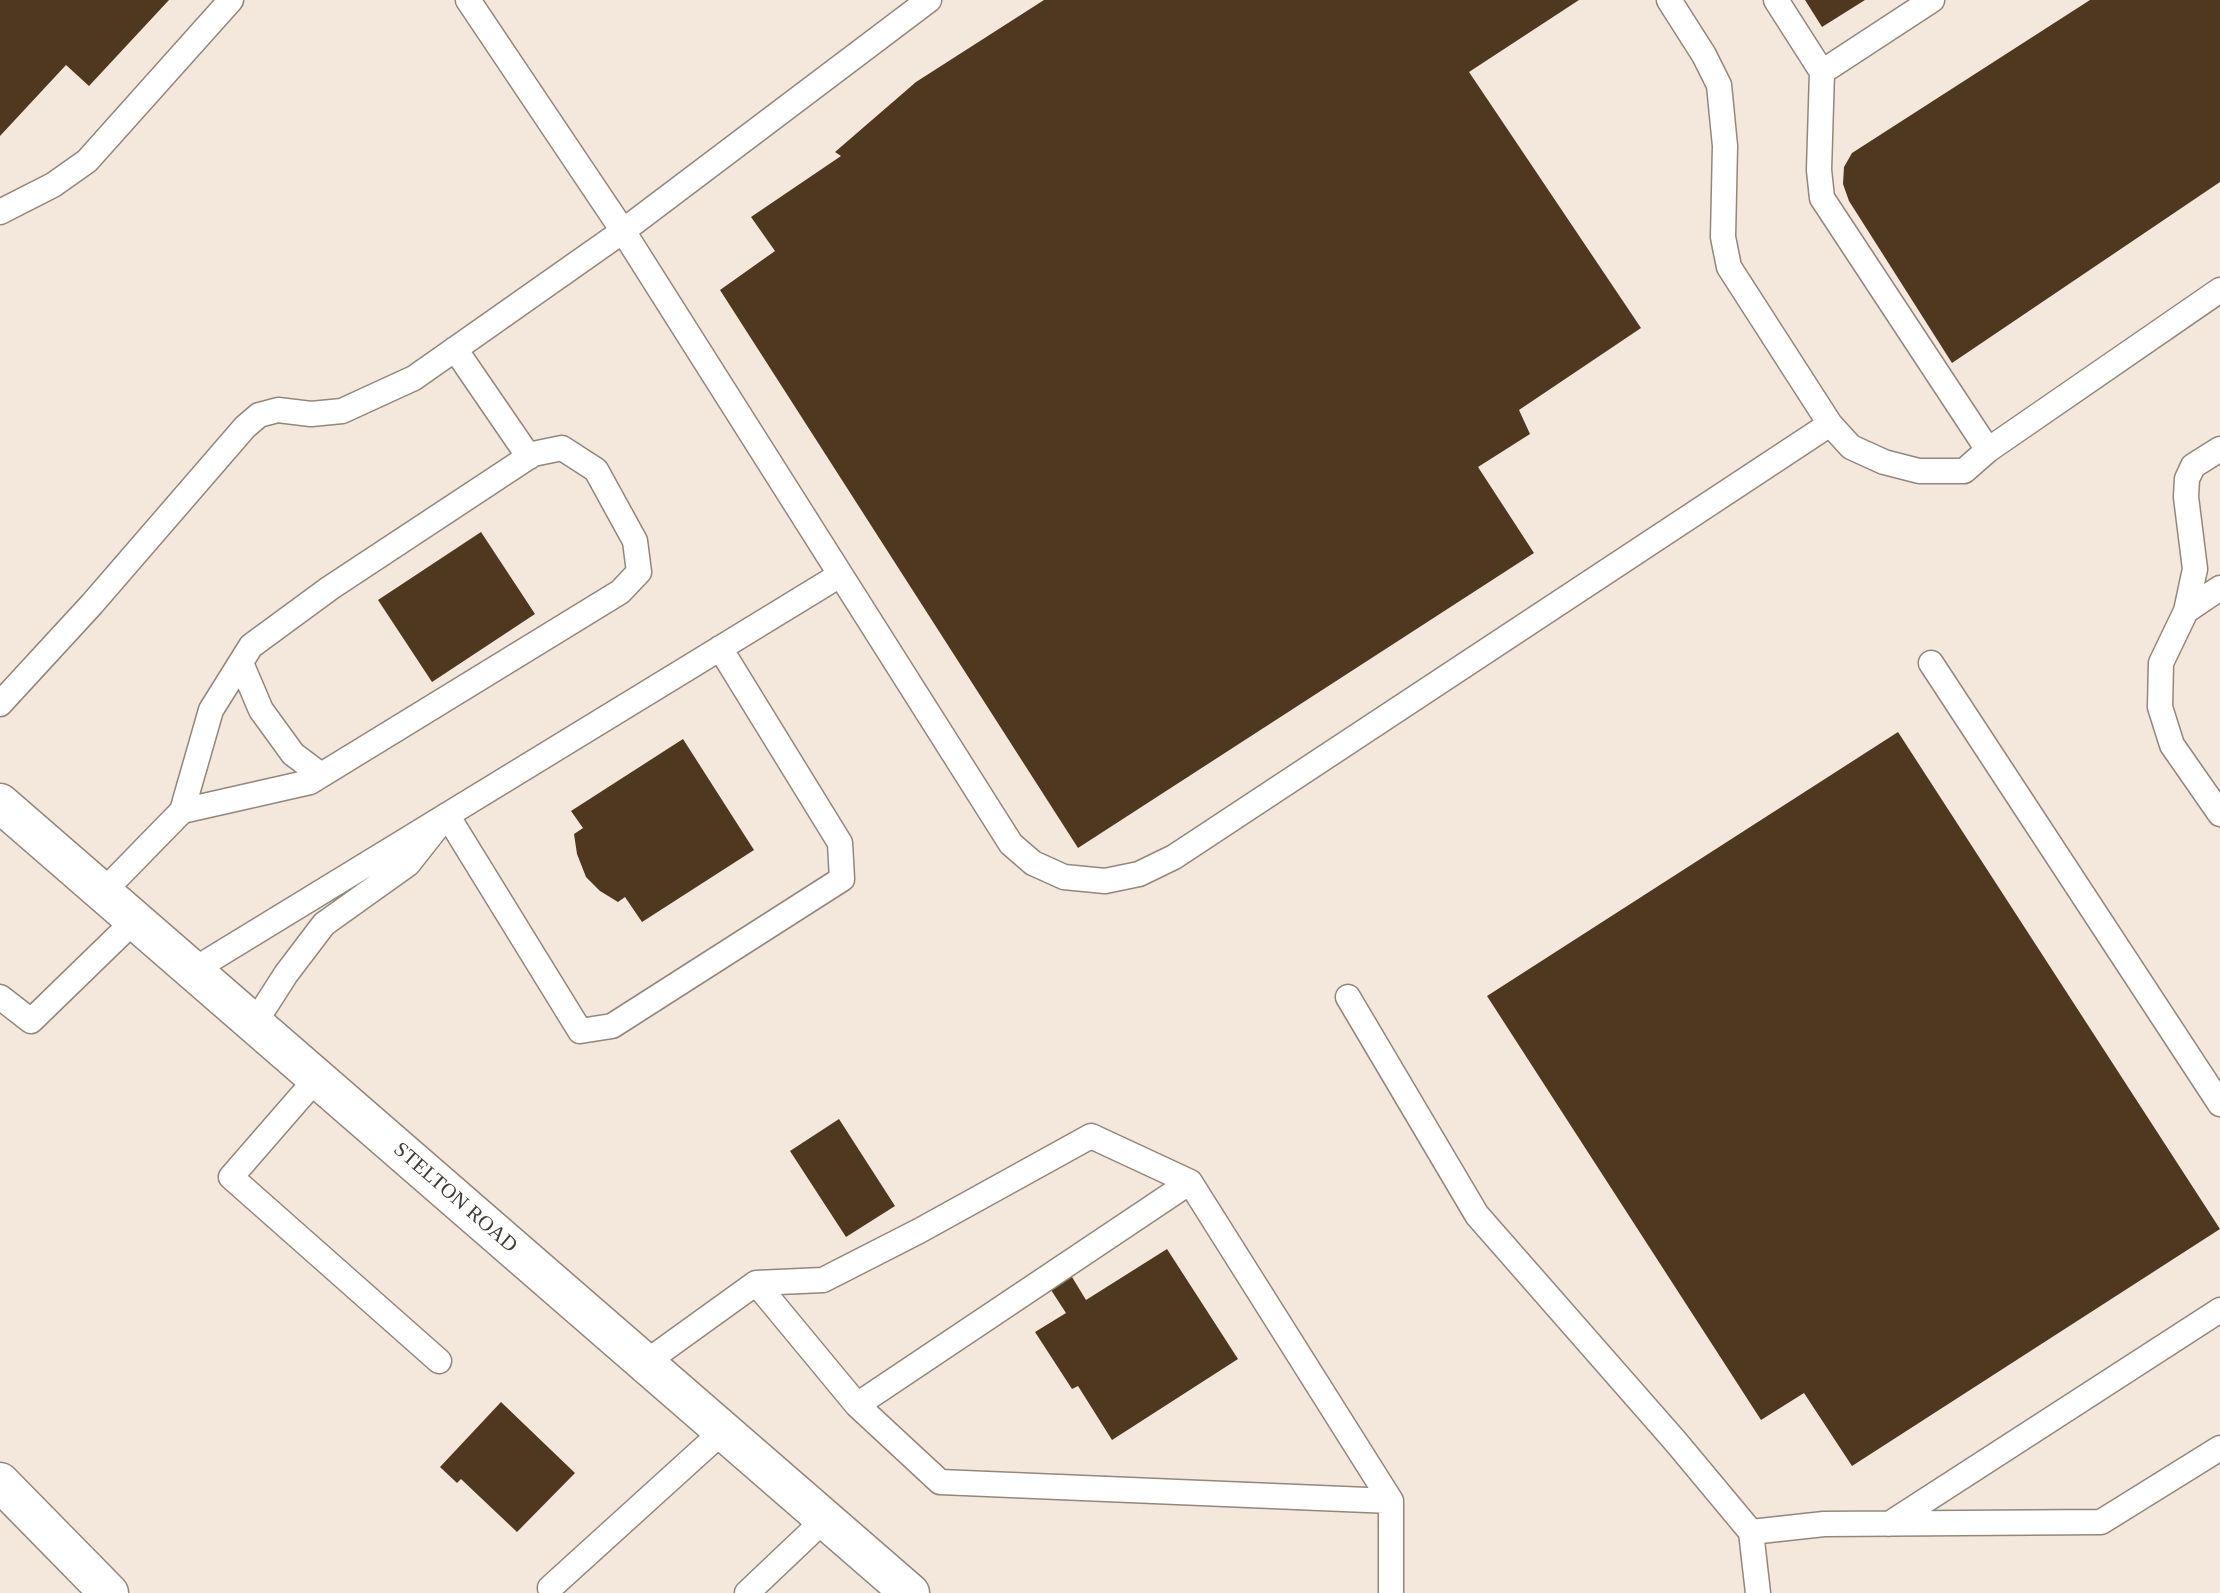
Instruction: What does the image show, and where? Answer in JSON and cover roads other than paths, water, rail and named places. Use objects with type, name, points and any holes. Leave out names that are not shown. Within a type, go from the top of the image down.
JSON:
[{"type":"main road","name":"STELTON ROAD","points":[[0,803],[910,1593]]},
{"type":"main road","points":[[0,1482],[109,1593]]},
{"type":"lane","points":[[0,212],[53,185],[87,161],[230,0]]},
{"type":"lane","points":[[468,0],[623,232],[1012,844],[1033,863],[1064,877],[1105,881],[1139,874],[1174,858],[1830,424]]},
{"type":"lane","points":[[0,704],[92,604],[245,427],[259,415],[278,410],[311,414],[342,411],[414,378],[623,232],[929,0]]},
{"type":"lane","points":[[1669,0],[1704,55],[1719,85],[1725,146],[1723,237],[1729,267],[1830,424],[1851,447],[1884,462],[1919,471],[1965,471],[1988,450],[2220,290]]},
{"type":"lane","points":[[1776,0],[1822,72],[1819,170],[1822,198],[1988,450]]},
{"type":"lane","points":[[1822,72],[1932,0]]},
{"type":"lane","points":[[455,349],[529,457]]},
{"type":"lane","points":[[103,892],[182,811],[211,710],[251,646],[330,588],[529,457],[562,448],[596,470],[635,541],[639,572],[620,592],[310,782],[182,811]]},
{"type":"lane","points":[[2220,449],[2193,466],[2187,479],[2186,497],[2195,569],[2186,611],[2161,663],[2160,707],[2172,745],[2220,814]]},
{"type":"lane","points":[[192,971],[841,575]]},
{"type":"lane","points":[[2186,611],[2220,588]]},
{"type":"lane","points":[[447,815],[580,1031],[612,1026],[842,878],[840,843],[720,648]]},
{"type":"lane","points":[[241,663],[261,710],[293,754],[321,775]]},
{"type":"lane","points":[[1931,663],[2220,1104]]},
{"type":"lane","points":[[254,1024],[286,974],[324,924],[408,864],[447,815]]},
{"type":"lane","points":[[0,997],[31,1021],[135,920]]},
{"type":"lane","points":[[1348,997],[1477,1215],[1676,1442],[1751,1532],[1758,1593]]},
{"type":"lane","points":[[317,1078],[231,1177],[439,1361]]},
{"type":"lane","points":[[645,1363],[756,1283],[823,1280],[919,1231],[1091,1136],[1190,1182],[1391,1501],[1391,1593]]},
{"type":"lane","points":[[858,1405],[1190,1182]]},
{"type":"lane","points":[[756,1283],[858,1405],[940,1482],[1391,1501]]},
{"type":"lane","points":[[1888,1524],[2220,1310]]},
{"type":"lane","points":[[550,1588],[723,1431]]},
{"type":"lane","points":[[1751,1532],[1824,1524],[2101,1522],[2220,1448]]},
{"type":"lane","points":[[747,1593],[825,1519]]}]
